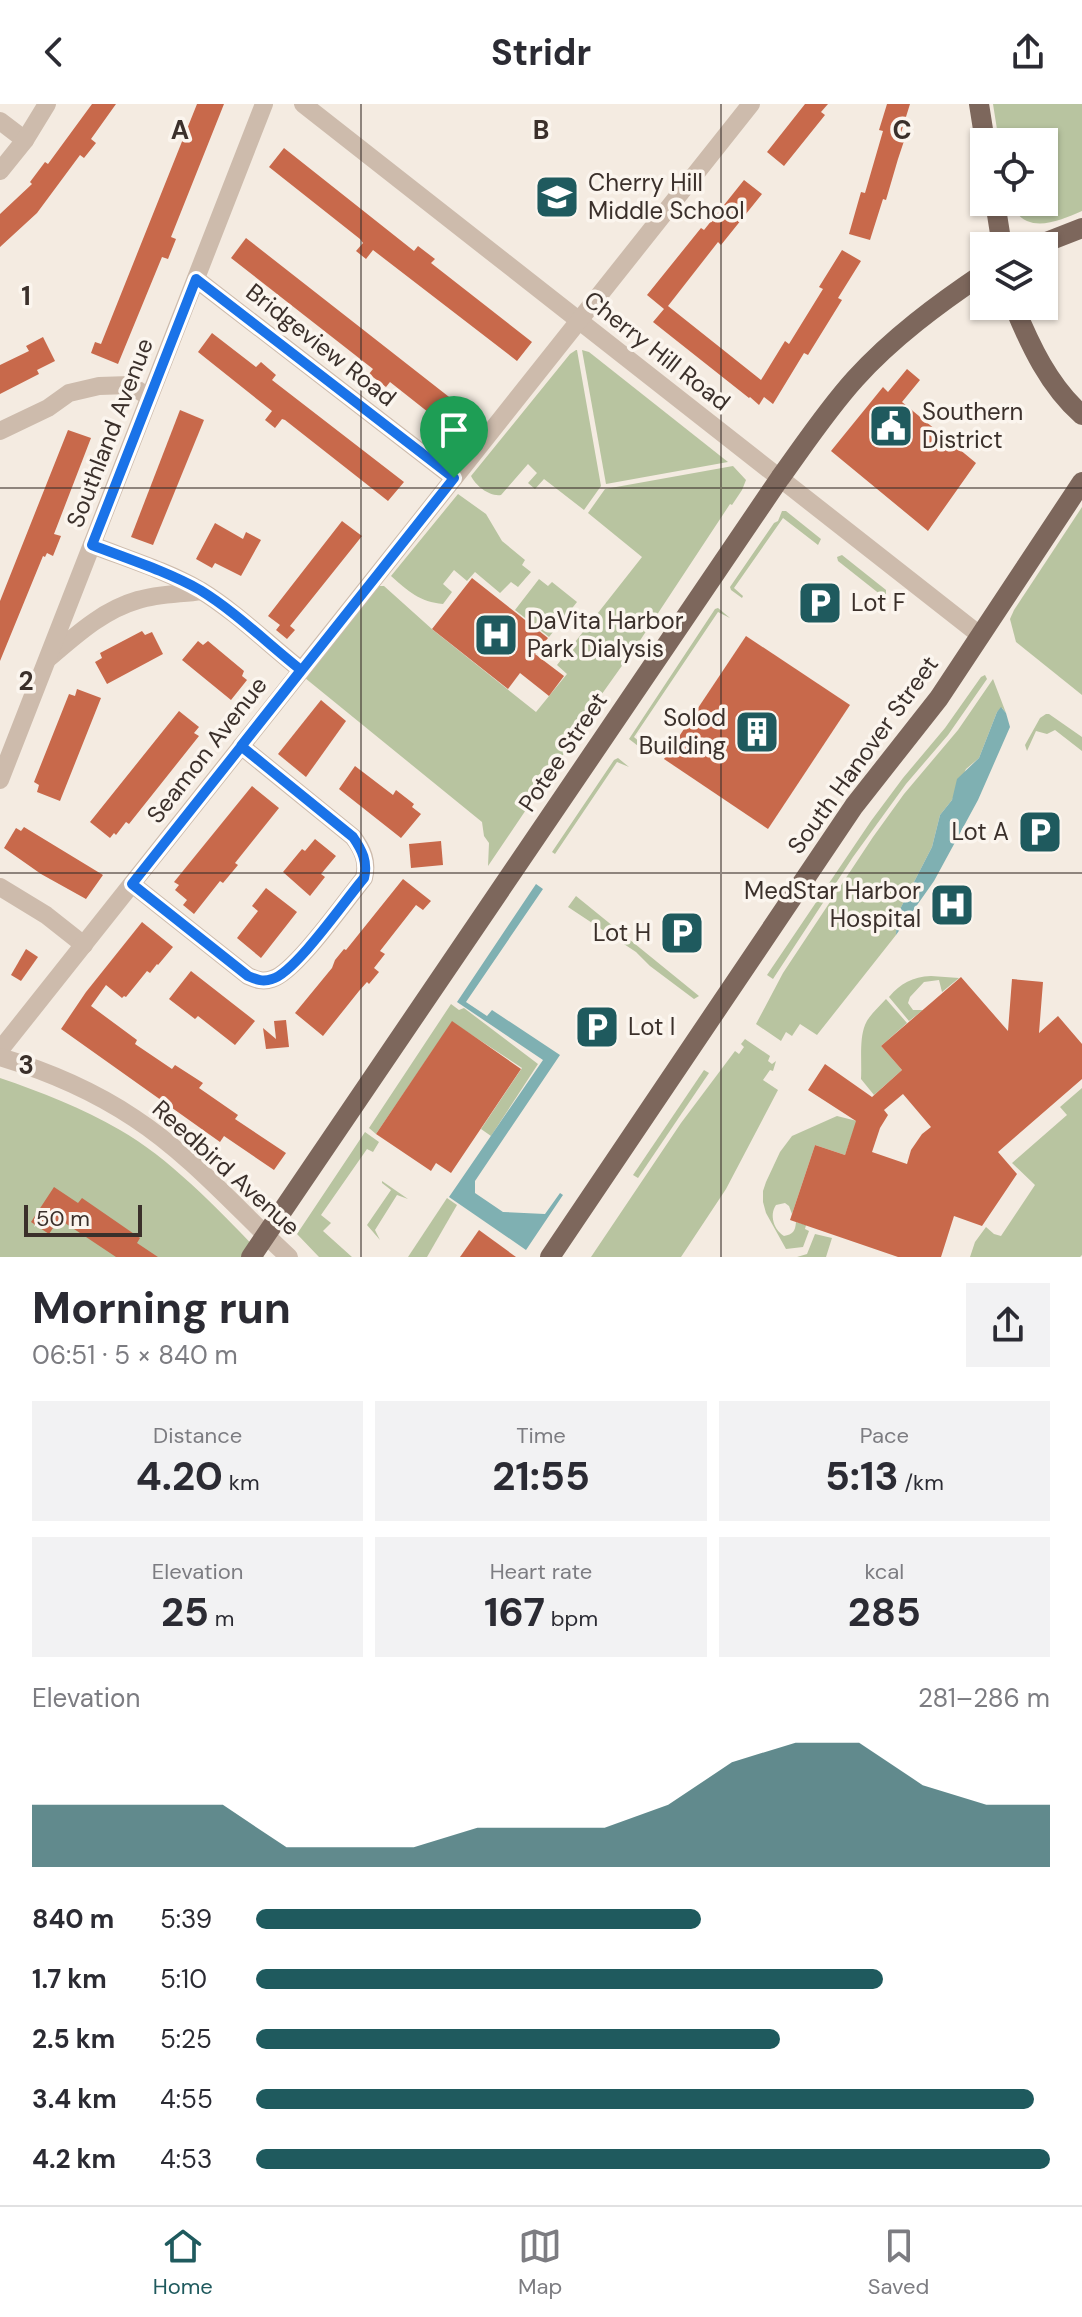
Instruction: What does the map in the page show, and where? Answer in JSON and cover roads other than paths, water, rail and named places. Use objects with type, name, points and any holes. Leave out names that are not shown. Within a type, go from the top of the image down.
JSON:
[{"type":"main road","points":[[979,104],[983,128]]},
{"type":"main road","points":[[1058,237],[1082,228]]},
{"type":"main road","name":"Potee Street","points":[[251,1257],[780,478],[855,378],[930,310],[970,283]]},
{"type":"main road","points":[[1020,320],[1050,378],[1082,415]]},
{"type":"main road","name":"South Hanover Street","points":[[550,1257],[854,806],[916,729],[1082,482]]},
{"type":"street","points":[[0,171],[25,140],[47,104]]},
{"type":"street","name":"Southland Avenue","points":[[0,780],[264,104]]},
{"type":"street","name":"Cherry Hill Road","points":[[303,104],[981,636]]},
{"type":"street","name":"Seamon Avenue","points":[[0,1050],[751,104]]},
{"type":"street","points":[[0,121],[25,140]]},
{"type":"street","name":"Bridgeview Road","points":[[196,279],[454,478]]},
{"type":"street","points":[[0,431],[48,408],[69,393],[99,386],[130,385],[149,397]]},
{"type":"street","points":[[92,545],[201,591],[301,670]]},
{"type":"street","points":[[47,660],[109,612],[139,599],[201,591]]},
{"type":"street","points":[[132,884],[248,976],[259,981],[270,980],[291,968],[364,878],[367,868],[353,837],[241,746]]},
{"type":"street","points":[[0,887],[46,915],[84,945]]},
{"type":"street","name":"Reedbird Avenue","points":[[0,1057],[67,1081],[134,1118],[201,1172],[289,1257]]},
{"type":"water","points":[[1001,707],[1010,727],[978,800],[934,881],[896,935],[897,915],[932,847],[940,815],[952,800],[957,779],[979,758]]},
{"type":"water","points":[[536,884],[543,889],[466,1002],[487,1016],[492,1010],[560,1055],[475,1181],[475,1193],[503,1212],[545,1214],[560,1193],[563,1195],[526,1250],[449,1197],[543,1060],[457,1002]]},
{"type":"place","name":"Cherry Hill Middle School","points":[[557,197]]},
{"type":"place","name":"Southern District","points":[[891,426]]},
{"type":"place","name":"Lot F","points":[[820,603]]},
{"type":"place","name":"DaVita Harbor Park Dialysis","points":[[496,635]]},
{"type":"place","name":"Solod Building","points":[[757,732]]},
{"type":"place","name":"Lot A","points":[[1040,832]]},
{"type":"place","name":"MedStar Harbor Hospital","points":[[952,905]]},
{"type":"place","name":"Lot H","points":[[682,933]]},
{"type":"place","name":"Lot I","points":[[597,1027]]}]
